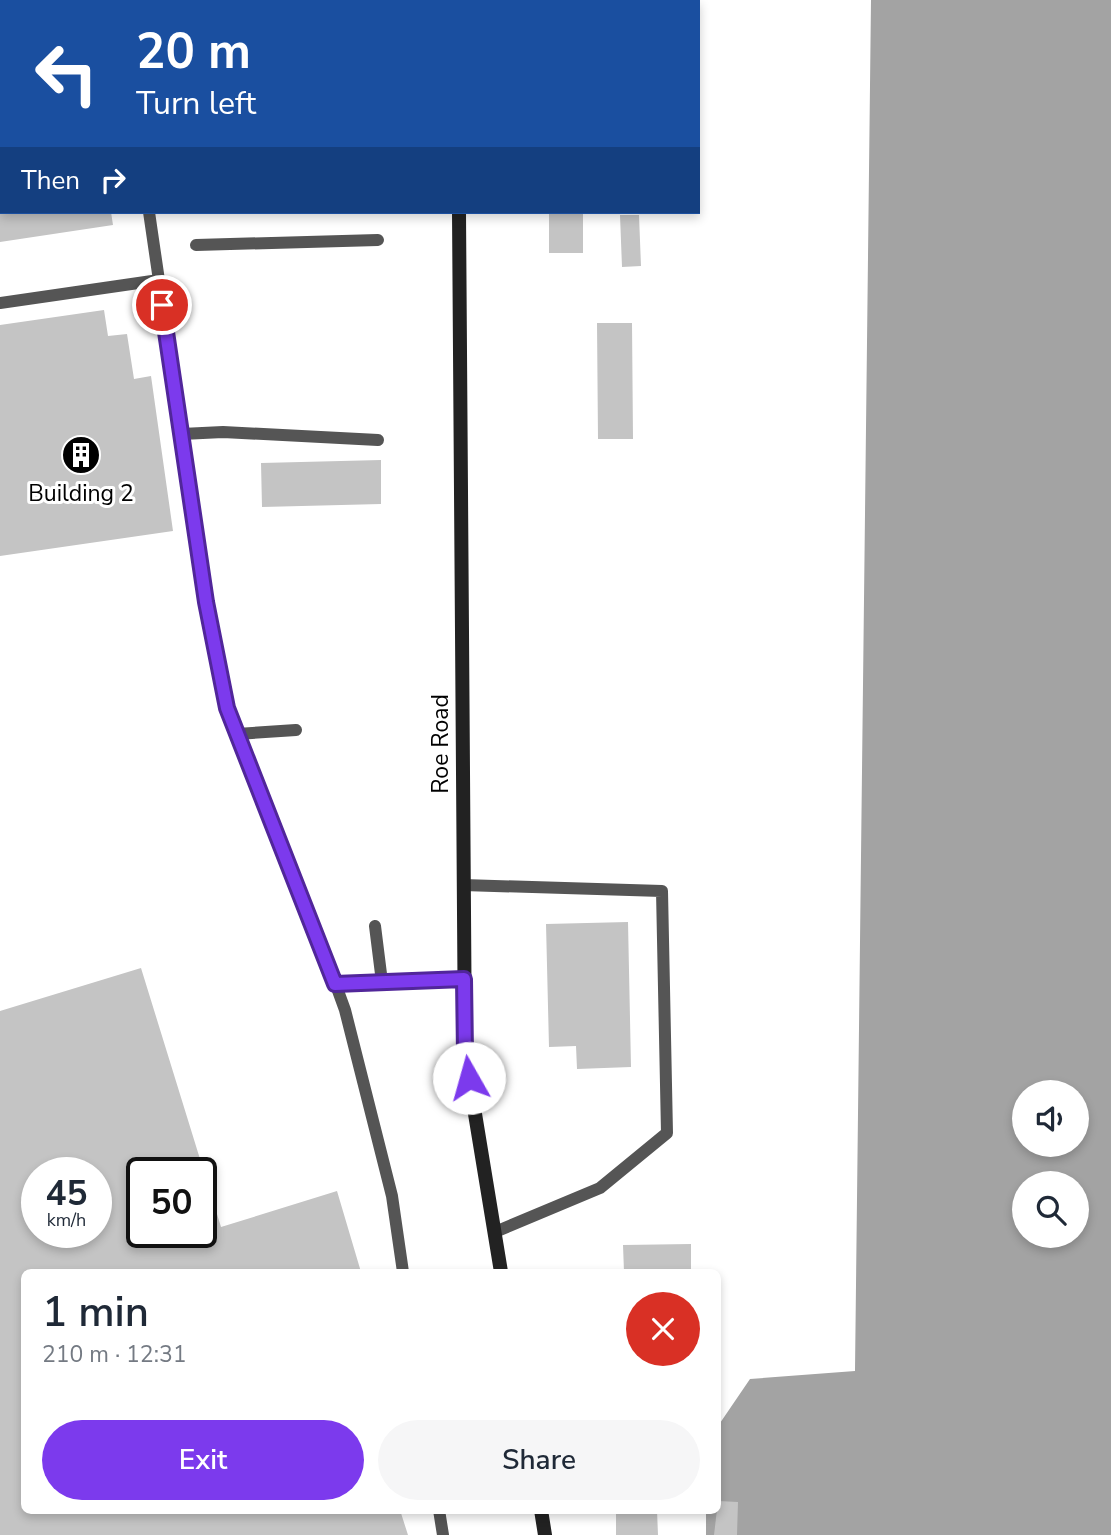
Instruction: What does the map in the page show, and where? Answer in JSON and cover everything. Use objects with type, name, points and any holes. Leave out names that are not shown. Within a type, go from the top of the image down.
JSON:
[{"type":"main road","name":"Roe Road","points":[[459,214],[465,1053],[501,1269]]},
{"type":"main road","points":[[542,1514],[545,1535]]},
{"type":"lane","points":[[149,214],[206,602],[227,708],[345,1010],[392,1196],[403,1269]]},
{"type":"lane","points":[[196,245],[377,240]]},
{"type":"lane","points":[[0,303],[159,280]]},
{"type":"lane","points":[[181,433],[223,432],[378,439]]},
{"type":"lane","points":[[237,734],[296,730]]},
{"type":"lane","points":[[463,885],[662,891],[667,1133],[600,1188],[495,1232]]},
{"type":"lane","points":[[375,926],[382,982]]},
{"type":"lane","points":[[335,984],[464,979]]},
{"type":"lane","points":[[440,1514],[443,1535]]},
{"type":"shaded area","points":[[871,0],[1111,0],[1111,1535],[706,1535],[706,1514],[721,1514],[721,1422],[750,1379],[855,1371]]},
{"type":"building","points":[[0,214],[111,214],[113,225],[0,242]]},
{"type":"building","points":[[549,214],[583,214],[583,253],[549,253]]},
{"type":"building","points":[[620,215],[639,215],[641,266],[622,267]]},
{"type":"building","name":"Building 2","points":[[104,310],[108,336],[127,334],[134,379],[151,376],[173,531],[0,556],[0,325]]},
{"type":"building","points":[[597,323],[632,323],[633,439],[598,439]]},
{"type":"building","points":[[381,460],[381,504],[262,507],[261,463]]},
{"type":"building","points":[[628,922],[631,1067],[577,1069],[576,1046],[549,1047],[546,924]]},
{"type":"building","points":[[141,968],[199,1157],[126,1157],[126,1248],[217,1248],[217,1214],[221,1227],[337,1191],[360,1269],[21,1269],[21,1514],[401,1514],[408,1535],[0,1535],[0,1011]]},
{"type":"building","points":[[691,1244],[691,1269],[624,1269],[623,1245]]},
{"type":"building","points":[[721,1501],[738,1502],[737,1535],[714,1535],[716,1514],[721,1514]]},
{"type":"building","points":[[616,1514],[657,1514],[658,1535],[616,1535]]},
{"type":"place","name":"Building 2","points":[[81,455]]},
{"type":"route","points":[[162,305],[206,602],[227,708],[313,922],[335,984],[464,979],[465,1053],[469,1078]]}]
